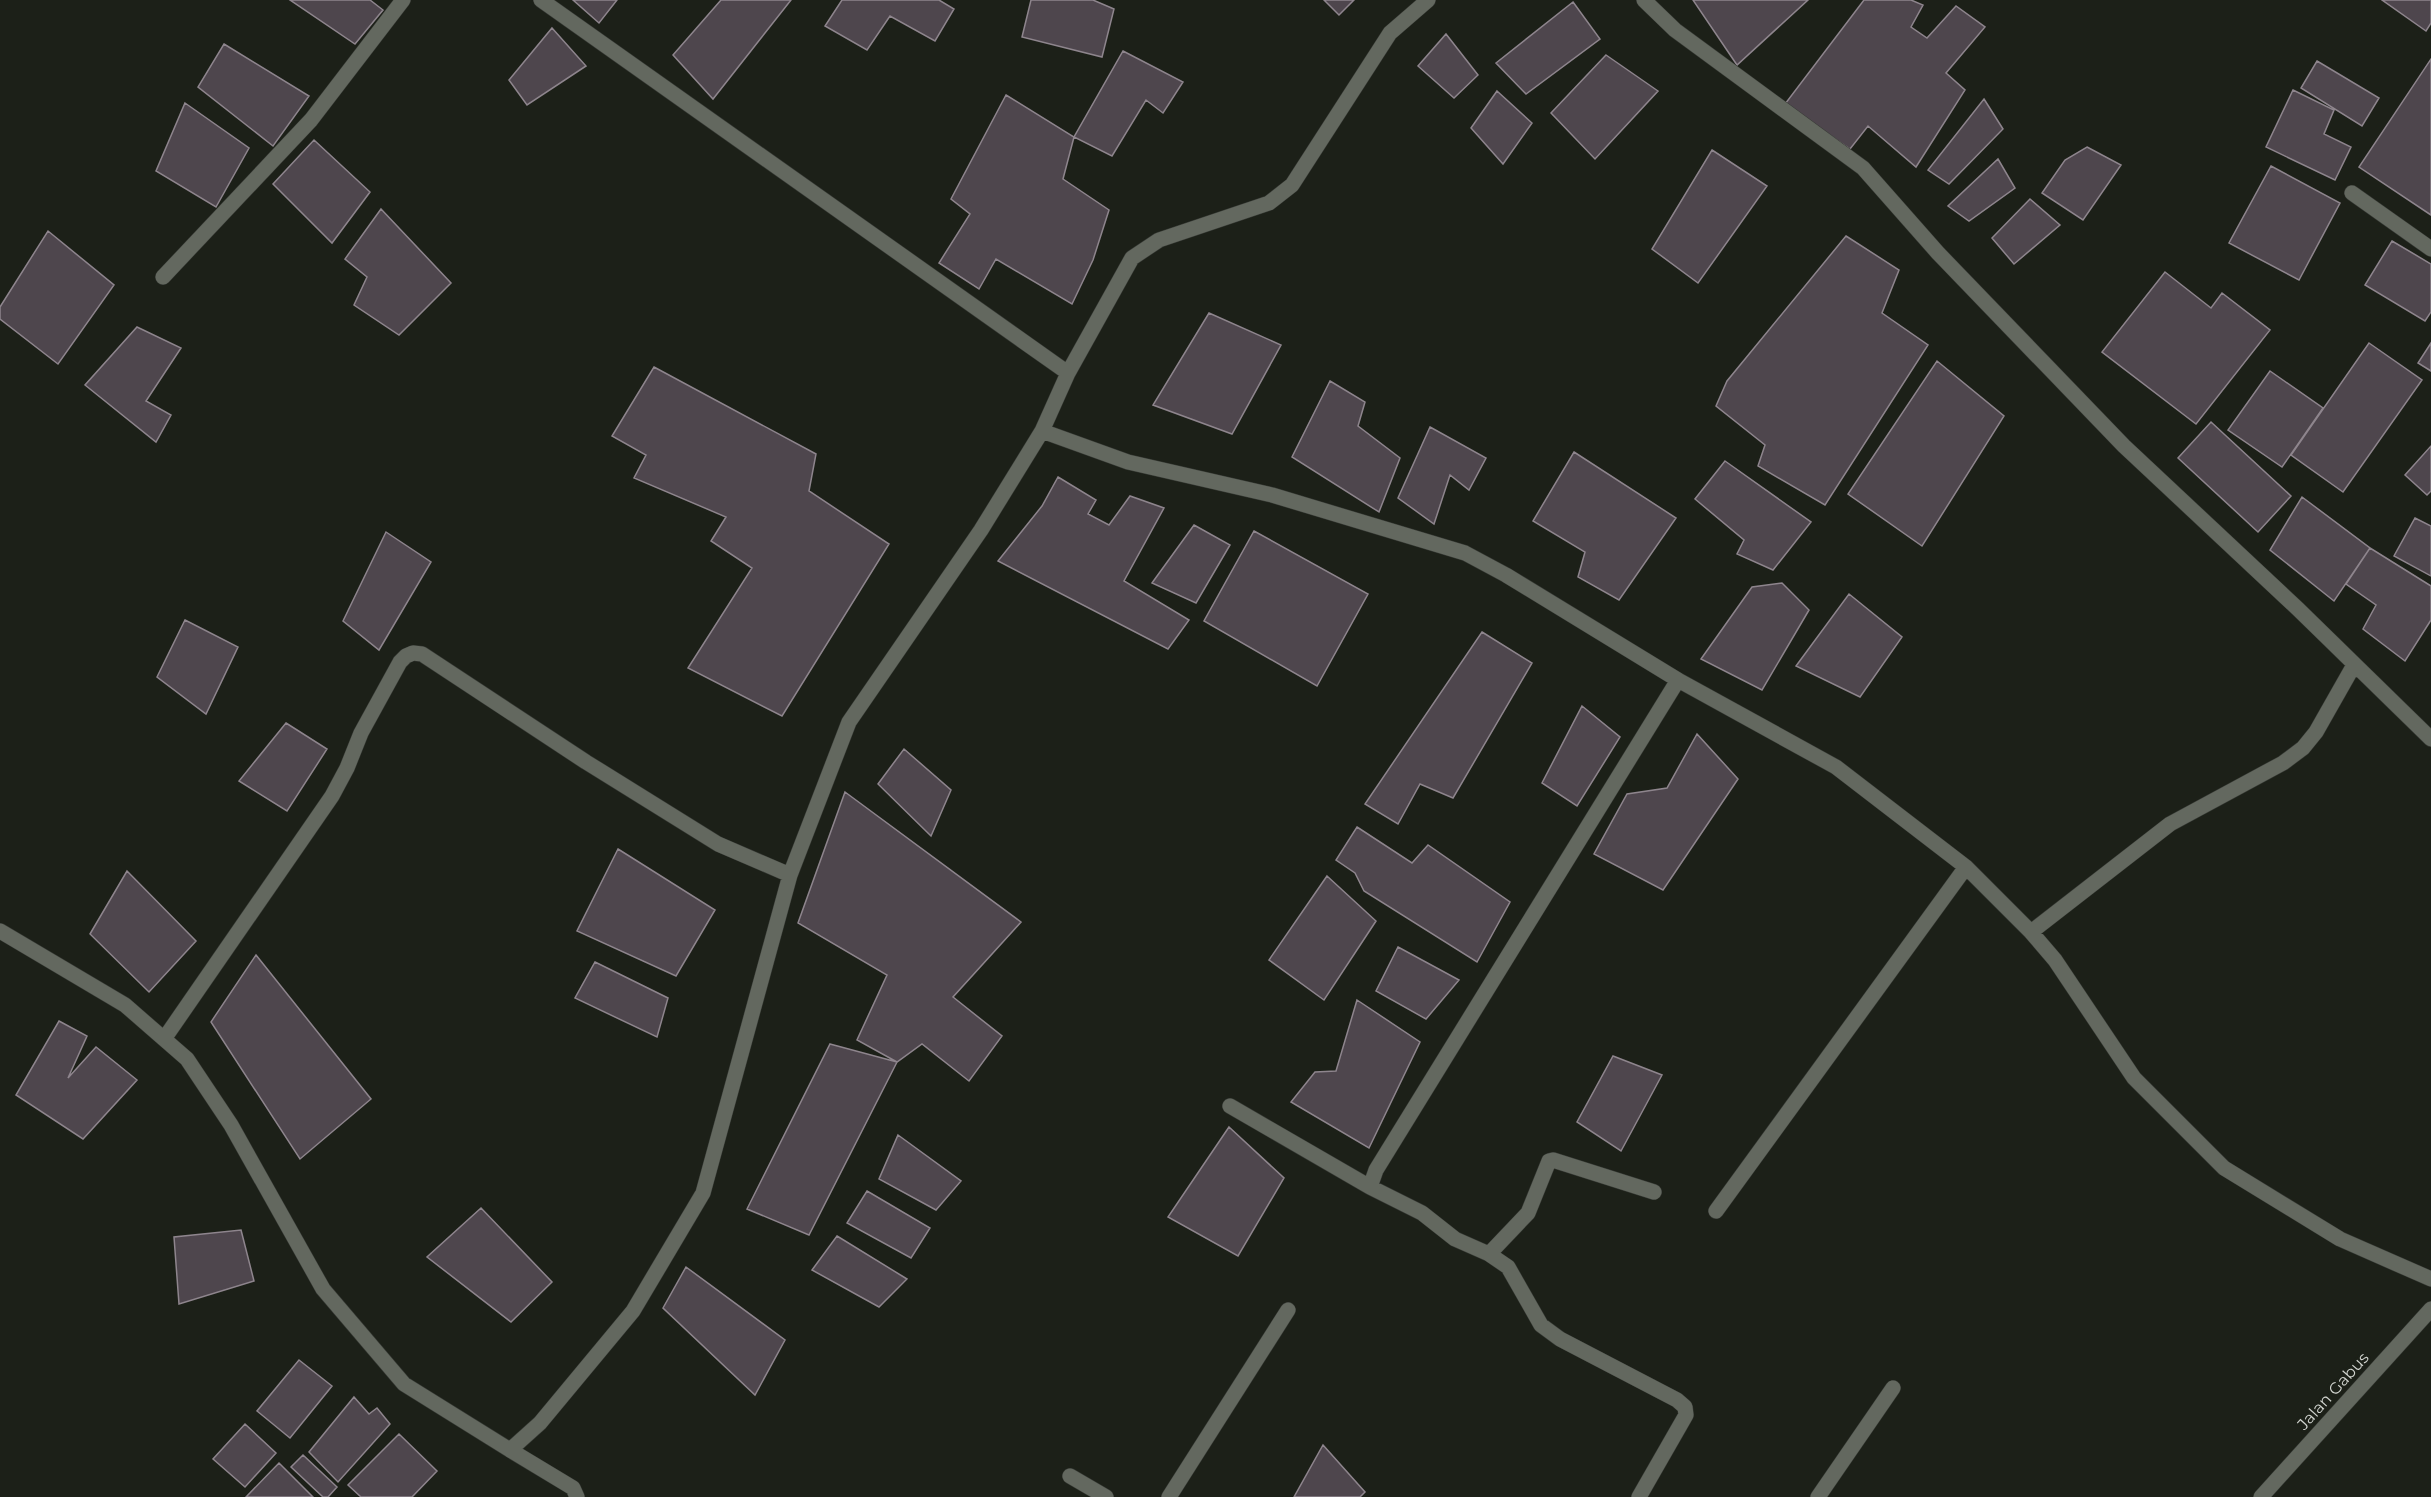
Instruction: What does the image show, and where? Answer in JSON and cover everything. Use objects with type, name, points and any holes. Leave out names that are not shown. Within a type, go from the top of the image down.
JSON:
[{"type":"street","points":[[163,277],[311,120],[403,0]]},
{"type":"street","points":[[541,0],[1068,373]]},
{"type":"street","points":[[510,1450],[540,1423],[633,1311],[703,1193],[790,875],[849,722],[981,530],[1042,431],[1068,373],[1132,258],[1159,240],[1269,203],[1292,186],[1390,33],[1428,0]]},
{"type":"street","points":[[1644,0],[1675,30],[1863,168],[1938,252],[2124,446],[2431,739]]},
{"type":"street","points":[[2352,193],[2431,249]]},
{"type":"street","points":[[1042,431],[1128,462],[1272,495],[1465,553],[1506,575],[1678,680],[1836,767],[1966,867],[2031,932],[2055,960],[2134,1078],[2224,1168],[2340,1239],[2431,1279]]},
{"type":"street","points":[[164,1039],[332,795],[381,694],[400,662],[413,653],[422,654],[586,762],[718,844],[790,875]]},
{"type":"street","points":[[2031,932],[2170,824],[2283,763],[2303,748],[2316,732],[2354,665]]},
{"type":"street","points":[[1370,1188],[1376,1170],[1678,680]]},
{"type":"street","points":[[1716,1211],[1966,867]]},
{"type":"street","points":[[0,931],[125,1005],[187,1059],[231,1125],[323,1289],[404,1384],[573,1488],[577,1497]]},
{"type":"street","points":[[1230,1106],[1370,1188],[1422,1213],[1455,1239],[1489,1254],[1508,1267],[1541,1325],[1560,1339],[1677,1400],[1685,1407],[1686,1415],[1639,1497]]},
{"type":"street","points":[[1489,1254],[1528,1213],[1539,1191],[1546,1163],[1549,1161],[1553,1160],[1654,1192]]},
{"type":"street","name":"Jalan Gabus","points":[[2261,1497],[2431,1309]]},
{"type":"street","points":[[1169,1497],[1288,1310]]},
{"type":"street","points":[[1818,1497],[1893,1388]]},
{"type":"street","points":[[1070,1476],[1106,1497]]},
{"type":"building","points":[[290,0],[370,0],[383,10],[355,44]]},
{"type":"building","points":[[573,0],[617,0],[599,23]]},
{"type":"building","points":[[721,0],[791,0],[713,99],[673,55]]},
{"type":"building","points":[[842,0],[939,0],[954,9],[935,41],[890,16],[867,50],[825,26]]},
{"type":"building","points":[[1031,0],[1093,0],[1114,9],[1102,57],[1022,37]]},
{"type":"building","points":[[1324,0],[1354,0],[1339,15]]},
{"type":"building","points":[[1693,0],[1808,0],[1737,65]]},
{"type":"building","points":[[1864,0],[1911,0],[1923,5],[1911,27],[1927,38],[1956,6],[1985,27],[1946,73],[1965,90],[1916,167],[1868,126],[1850,149],[1785,104]]},
{"type":"building","points":[[2382,0],[2431,0],[2431,23],[2426,31]]},
{"type":"building","points":[[1573,2],[1600,39],[1526,94],[1496,63]]},
{"type":"building","points":[[552,28],[586,66],[527,105],[509,80]]},
{"type":"building","points":[[1446,34],[1478,75],[1454,98],[1418,66]]},
{"type":"building","points":[[224,44],[309,96],[273,146],[198,87]]},
{"type":"building","points":[[1123,51],[1183,82],[1163,113],[1146,100],[1112,156],[1074,137]]},
{"type":"building","points":[[1606,55],[1658,91],[1595,159],[1551,113]]},
{"type":"building","points":[[2431,59],[2431,215],[2359,167]]},
{"type":"building","points":[[2317,61],[2379,98],[2362,126],[2301,88]]},
{"type":"building","points":[[2293,90],[2334,110],[2324,134],[2351,147],[2335,180],[2266,147]]},
{"type":"building","points":[[1497,91],[1532,123],[1503,164],[1471,128]]},
{"type":"building","points":[[1006,95],[1074,137],[1063,179],[1109,210],[1093,260],[1072,304],[996,259],[979,289],[939,263],[970,214],[951,199]]},
{"type":"building","points":[[1984,99],[2003,129],[1949,184],[1928,170]]},
{"type":"building","points":[[185,103],[249,148],[216,207],[156,171]]},
{"type":"building","points":[[314,140],[370,192],[332,243],[273,184]]},
{"type":"building","points":[[2087,147],[2121,165],[2083,220],[2042,193],[2065,160]]},
{"type":"building","points":[[1712,150],[1767,186],[1698,283],[1652,249]]},
{"type":"building","points":[[1998,159],[2015,188],[1969,221],[1948,206]]},
{"type":"building","points":[[2271,166],[2340,203],[2299,280],[2229,243]]},
{"type":"building","points":[[2030,199],[2060,225],[2014,264],[1992,238]]},
{"type":"building","points":[[381,209],[451,283],[399,335],[354,305],[367,277],[345,259]]},
{"type":"building","points":[[48,231],[114,285],[58,364],[0,319],[0,307]]},
{"type":"building","points":[[1846,236],[1899,270],[1882,313],[1928,345],[1825,505],[1758,466],[1765,445],[1716,406],[1727,381]]},
{"type":"building","points":[[2392,241],[2431,264],[2431,312],[2425,321],[2365,285]]},
{"type":"building","points":[[2165,272],[2211,308],[2222,293],[2270,330],[2196,424],[2102,352]]},
{"type":"building","points":[[1209,313],[1281,345],[1232,434],[1153,405]]},
{"type":"building","points":[[137,327],[181,348],[146,401],[171,415],[156,442],[85,385]]},
{"type":"building","points":[[2369,343],[2422,380],[2343,492],[2291,455]]},
{"type":"building","points":[[2431,343],[2431,371],[2418,363]]},
{"type":"building","points":[[1937,361],[2004,416],[1922,546],[1848,494]]},
{"type":"building","points":[[654,367],[816,454],[809,491],[889,544],[782,716],[688,668],[752,568],[711,541],[726,517],[634,478],[646,455],[612,436]]},
{"type":"building","points":[[2270,371],[2323,408],[2282,467],[2228,430]]},
{"type":"building","points":[[1330,381],[1365,402],[1358,426],[1400,458],[1379,512],[1292,457]]},
{"type":"building","points":[[2211,422],[2291,496],[2258,532],[2178,458]]},
{"type":"building","points":[[1430,427],[1486,458],[1469,490],[1450,475],[1434,524],[1398,498]]},
{"type":"building","points":[[2431,446],[2431,491],[2427,495],[2405,475]]},
{"type":"building","points":[[1574,452],[1676,518],[1619,600],[1578,577],[1585,552],[1533,521]]},
{"type":"building","points":[[1725,461],[1811,522],[1773,570],[1737,554],[1744,540],[1695,499]]},
{"type":"building","points":[[1058,477],[1096,500],[1088,514],[1109,525],[1130,496],[1164,508],[1124,581],[1189,620],[1168,649],[998,561],[1042,506]]},
{"type":"building","points":[[2302,497],[2370,548],[2334,601],[2270,550]]},
{"type":"building","points":[[2415,518],[2431,526],[2431,576],[2394,556]]},
{"type":"building","points":[[1194,525],[1230,545],[1196,603],[1152,583]]},
{"type":"building","points":[[1254,531],[1368,594],[1317,686],[1204,621]]},
{"type":"building","points":[[386,532],[431,562],[379,650],[343,621]]},
{"type":"building","points":[[2370,548],[2431,586],[2431,620],[2405,661],[2363,629],[2376,605],[2346,584]]},
{"type":"building","points":[[1782,583],[1809,610],[1762,690],[1701,659],[1752,587]]},
{"type":"building","points":[[1849,594],[1902,637],[1860,697],[1796,666]]},
{"type":"building","points":[[185,620],[238,647],[206,714],[157,677]]},
{"type":"building","points":[[1482,632],[1532,663],[1453,798],[1420,784],[1398,824],[1365,804]]},
{"type":"building","points":[[1582,706],[1620,737],[1577,806],[1542,783]]},
{"type":"building","points":[[286,723],[327,749],[287,811],[239,781]]},
{"type":"building","points":[[1697,734],[1738,779],[1663,890],[1594,854],[1627,794],[1667,788]]},
{"type":"building","points":[[904,749],[951,790],[931,836],[878,784]]},
{"type":"building","points":[[845,792],[1021,922],[953,997],[1002,1036],[969,1081],[922,1044],[897,1062],[857,1040],[887,975],[798,923]]},
{"type":"building","points":[[1357,827],[1412,863],[1428,845],[1510,902],[1477,962],[1364,891],[1355,873],[1336,860]]},
{"type":"building","points":[[618,849],[715,910],[676,976],[577,931]]},
{"type":"building","points":[[127,871],[196,941],[149,992],[90,934]]},
{"type":"building","points":[[1327,876],[1376,921],[1324,1000],[1269,960]]},
{"type":"building","points":[[1398,947],[1459,980],[1426,1019],[1376,991]]},
{"type":"building","points":[[256,955],[371,1099],[300,1159],[211,1022]]},
{"type":"building","points":[[595,962],[668,998],[657,1037],[575,998]]},
{"type":"building","points":[[1357,1000],[1420,1042],[1369,1148],[1291,1102],[1315,1072],[1336,1071]]},
{"type":"building","points":[[59,1021],[87,1036],[68,1078],[96,1047],[137,1080],[83,1139],[16,1095]]},
{"type":"building","points":[[830,1044],[897,1062],[809,1235],[747,1209]]},
{"type":"building","points":[[1613,1056],[1662,1075],[1621,1151],[1577,1122]]},
{"type":"building","points":[[1229,1127],[1284,1178],[1238,1256],[1168,1217]]},
{"type":"building","points":[[898,1135],[961,1181],[936,1210],[879,1179]]},
{"type":"building","points":[[867,1191],[930,1228],[911,1258],[847,1223]]},
{"type":"building","points":[[481,1208],[552,1282],[511,1322],[427,1257]]},
{"type":"building","points":[[241,1230],[254,1281],[179,1304],[174,1237]]},
{"type":"building","points":[[837,1236],[907,1279],[879,1307],[812,1270]]},
{"type":"building","points":[[686,1267],[785,1340],[755,1395],[663,1308]]},
{"type":"building","points":[[299,1360],[332,1386],[290,1438],[257,1411]]},
{"type":"building","points":[[354,1397],[369,1414],[377,1408],[390,1424],[338,1482],[309,1452]]},
{"type":"building","points":[[245,1424],[276,1453],[245,1487],[213,1459]]},
{"type":"building","points":[[399,1434],[437,1471],[412,1497],[361,1497],[348,1485]]},
{"type":"building","points":[[1323,1445],[1365,1492],[1360,1497],[1294,1497]]},
{"type":"building","points":[[303,1455],[337,1487],[328,1497],[323,1497],[291,1467]]},
{"type":"building","points":[[279,1463],[313,1497],[246,1497]]}]
